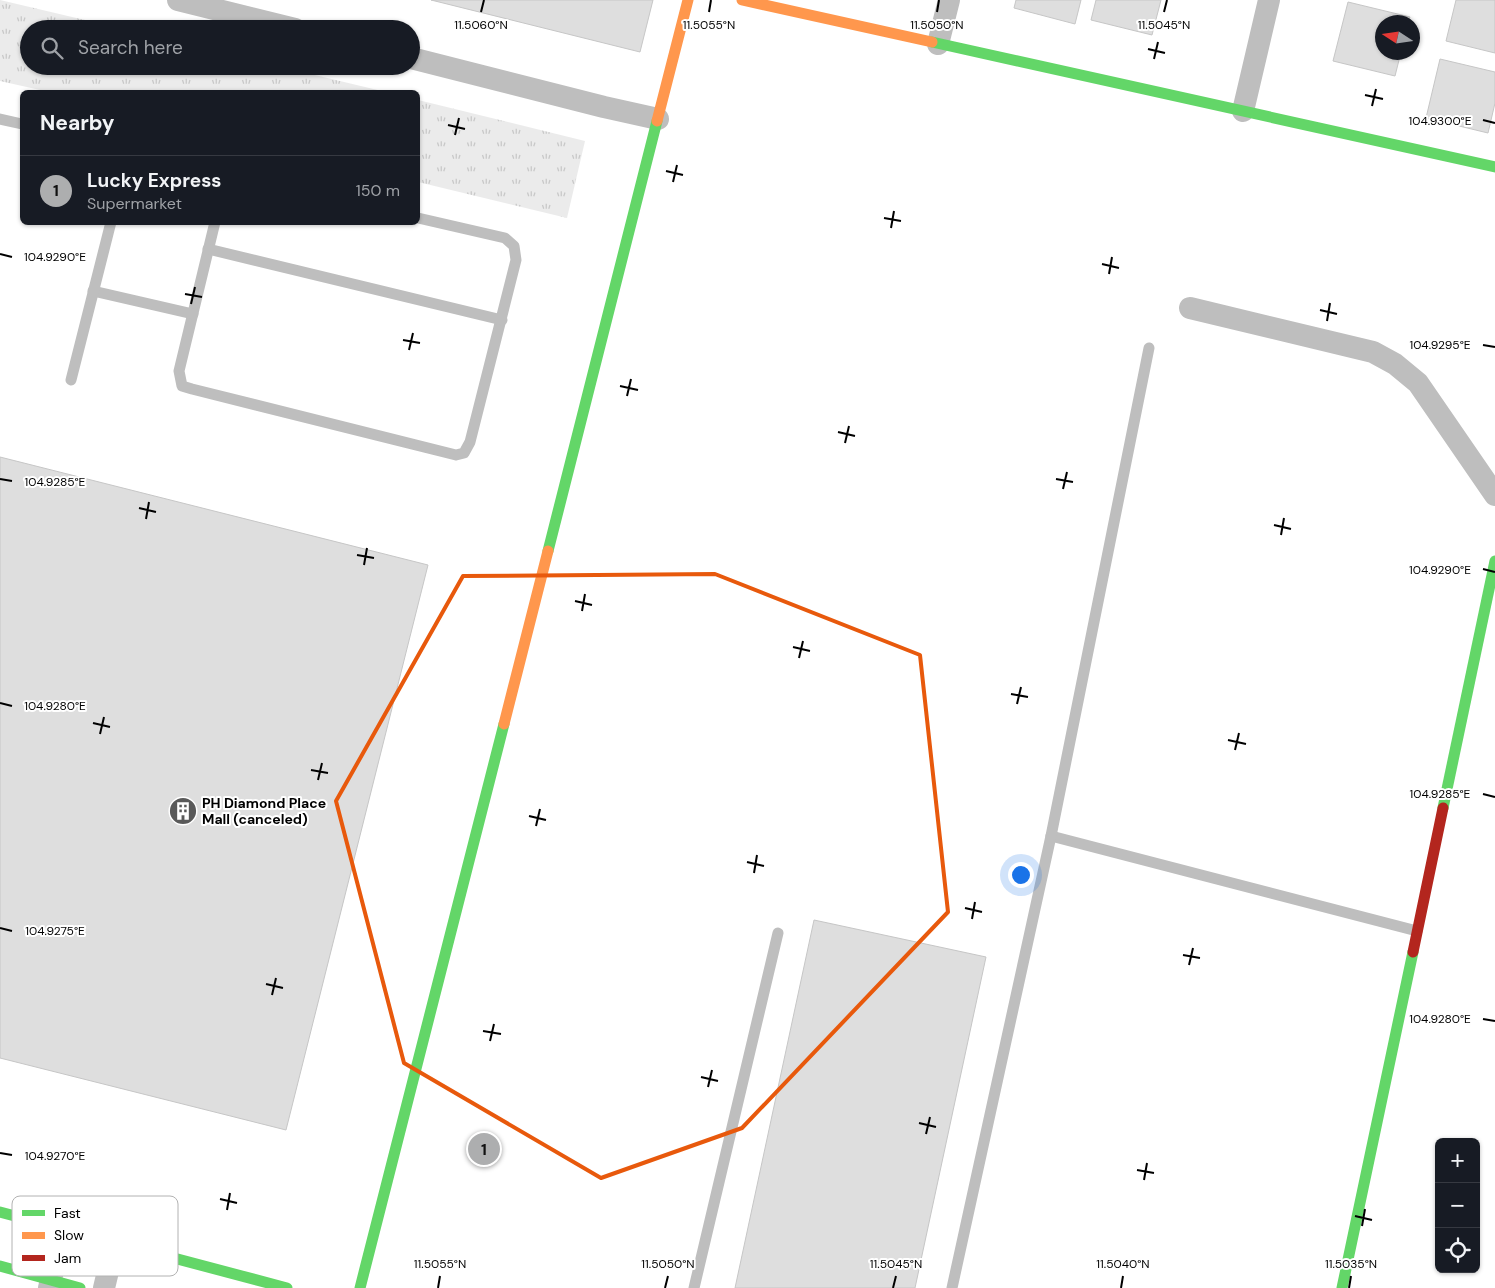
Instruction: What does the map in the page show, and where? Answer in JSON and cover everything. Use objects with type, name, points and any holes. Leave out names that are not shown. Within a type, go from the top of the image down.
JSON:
[{"type":"main road","points":[[360,1288],[688,0]]},
{"type":"main road","points":[[742,0],[1495,166]]},
{"type":"main road","points":[[1342,1288],[1495,561]]},
{"type":"main road","points":[[178,1259],[287,1288]]},
{"type":"main road","points":[[0,1266],[12,1270]]},
{"type":"main road","points":[[28,1276],[50,1284],[80,1288]]},
{"type":"street","points":[[178,0],[259,20]]},
{"type":"street","points":[[938,44],[949,0]]},
{"type":"street","points":[[1243,111],[1269,0]]},
{"type":"street","points":[[420,60],[658,119]]},
{"type":"street","points":[[1190,308],[1373,352],[1395,364],[1418,383],[1495,495]]},
{"type":"lane","points":[[0,119],[20,124]]},
{"type":"lane","points":[[214,225],[179,371],[182,386],[456,455],[464,452],[470,442],[516,260],[514,246],[505,238],[420,218]]},
{"type":"lane","points":[[71,380],[109,225]]},
{"type":"lane","points":[[208,249],[502,320]]},
{"type":"lane","points":[[93,291],[193,314]]},
{"type":"lane","points":[[952,1288],[1051,836],[1149,348]]},
{"type":"lane","points":[[1051,836],[1417,931]]},
{"type":"lane","points":[[694,1288],[778,933]]},
{"type":"highlighted area","points":[[715,574],[920,655],[948,912],[742,1128],[601,1178],[404,1063],[336,801],[463,576]]},
{"type":"green space","points":[[0,0],[85,20],[20,20],[20,75],[315,75],[378,90],[40,90],[0,81]]},
{"type":"green space","points":[[420,100],[585,141],[567,218],[420,182]]},
{"type":"building","points":[[431,0],[653,0],[640,52]]},
{"type":"building","points":[[1016,0],[1081,0],[1075,24],[1014,8]]},
{"type":"building","points":[[1096,0],[1161,0],[1152,35],[1091,20]]},
{"type":"building","points":[[1456,0],[1495,0],[1495,53],[1446,41]]},
{"type":"building","points":[[1348,2],[1402,15],[1375,15],[1375,60],[1399,60],[1395,76],[1333,61]]},
{"type":"building","points":[[1440,59],[1495,72],[1495,103],[1488,133],[1426,118]]},
{"type":"building","name":"PH Diamond Place Mall (canceled)","points":[[0,457],[428,565],[286,1130],[0,1058]]},
{"type":"building","points":[[814,920],[986,957],[915,1288],[735,1288]]},
{"type":"traffic: fast","points":[[932,42],[1495,167]]},
{"type":"traffic: fast","points":[[548,551],[657,121]]},
{"type":"traffic: fast","points":[[1443,808],[1495,561]]},
{"type":"traffic: fast","points":[[360,1288],[504,724]]},
{"type":"traffic: fast","points":[[1342,1288],[1413,952]]},
{"type":"traffic: fast","points":[[0,1212],[12,1215]]},
{"type":"traffic: fast","points":[[178,1259],[287,1288]]},
{"type":"traffic: fast","points":[[0,1266],[12,1269]]},
{"type":"traffic: fast","points":[[36,1276],[80,1288]]},
{"type":"traffic: slow","points":[[657,121],[688,0]]},
{"type":"traffic: slow","points":[[742,0],[932,42]]},
{"type":"traffic: slow","points":[[504,724],[548,551]]},
{"type":"traffic: jam","points":[[1413,952],[1443,808]]},
{"type":"place","name":"PH Diamond Place Mall (canceled)","points":[[183,811]]},
{"type":"place","name":"Lucky Express","points":[[484,1149]]}]
